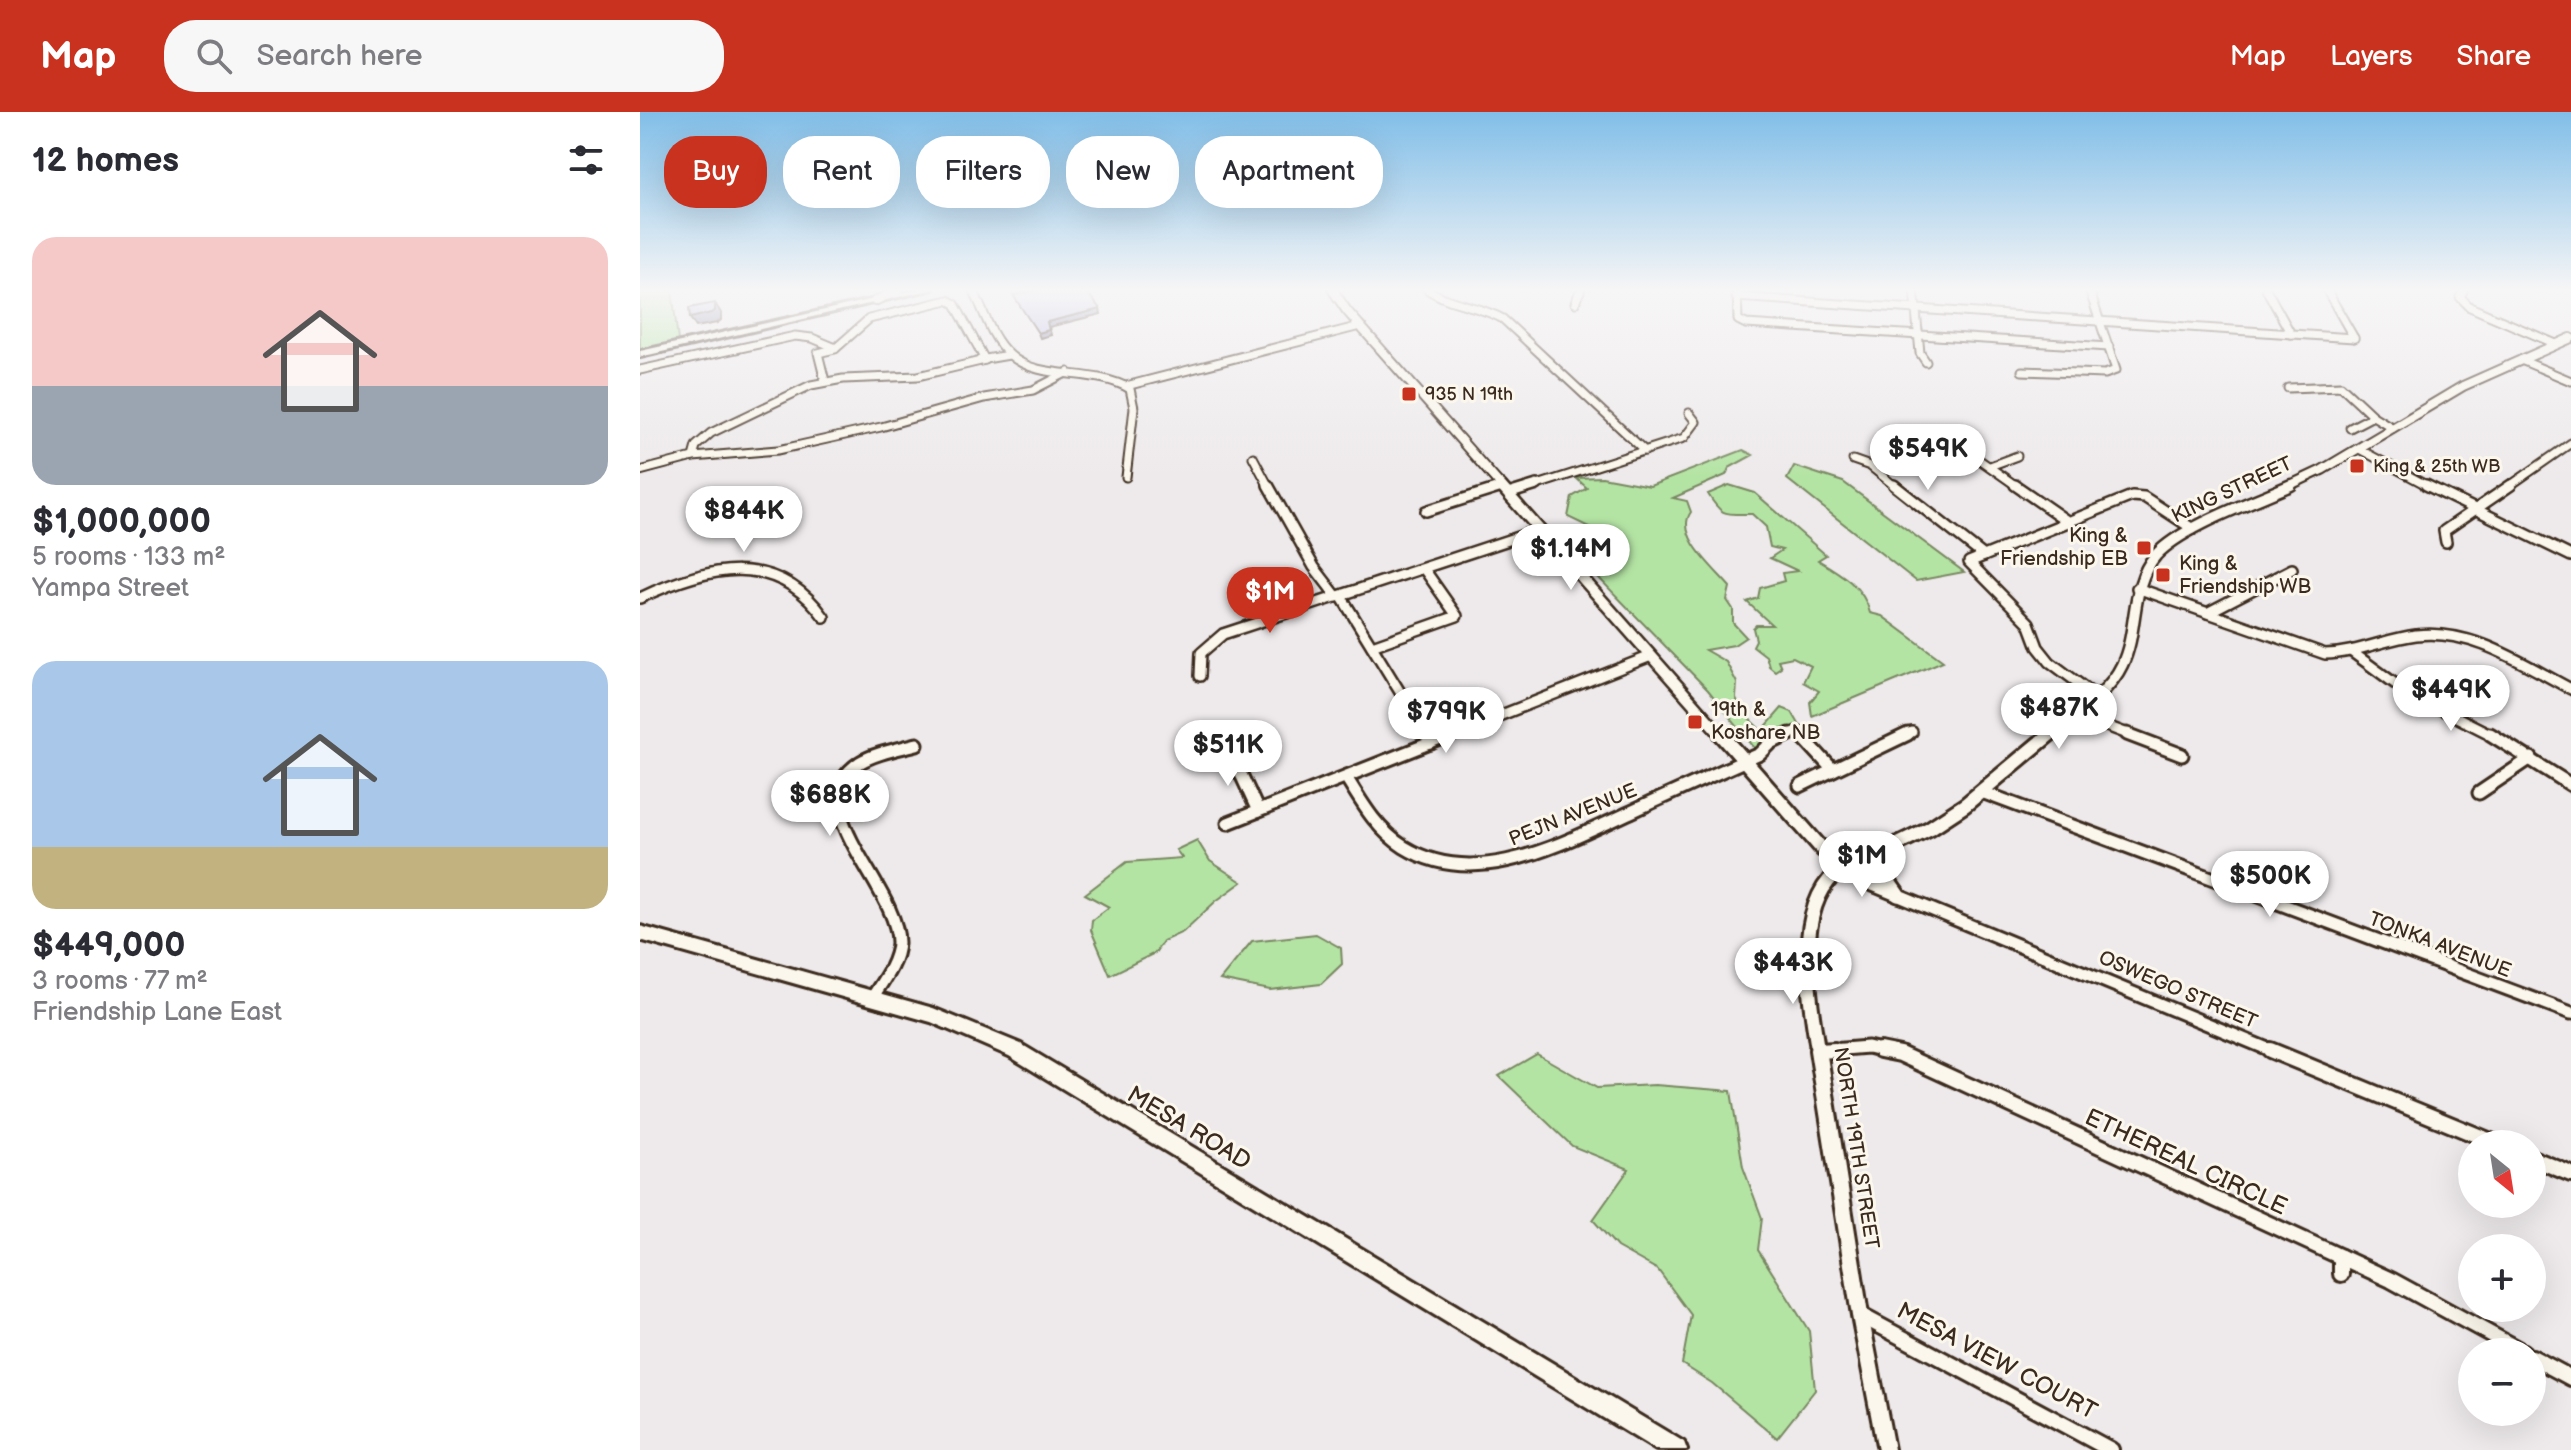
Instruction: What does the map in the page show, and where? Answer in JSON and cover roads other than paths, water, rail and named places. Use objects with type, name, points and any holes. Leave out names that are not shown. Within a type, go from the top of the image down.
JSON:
[{"type":"main road","name":"MESA ROAD","points":[[640,933],[933,1015],[1015,1050],[1676,1450]]},
{"type":"street","points":[[640,370],[725,351]]},
{"type":"street","points":[[824,351],[818,353],[825,381]]},
{"type":"street","points":[[980,351],[985,360]]},
{"type":"street","points":[[1007,351],[1027,364],[1096,375],[1126,386],[1132,393],[1134,408],[1126,477]]},
{"type":"street","points":[[1126,386],[1261,351]]},
{"type":"street","points":[[1382,351],[1844,869]]},
{"type":"street","points":[[1537,351],[1645,451]]},
{"type":"street","points":[[1920,351],[1926,362]]},
{"type":"street","points":[[2022,371],[2105,374],[2116,370],[2110,351]]},
{"type":"street","name":"KING STREET","points":[[1844,869],[1951,816],[2097,697],[2114,679],[2131,648],[2137,588],[2143,572],[2162,548],[2193,529],[2322,470],[2463,386],[2540,351]]},
{"type":"street","points":[[693,457],[696,446],[711,433],[825,381],[898,378],[1009,355]]},
{"type":"street","points":[[2521,360],[2571,381]]},
{"type":"street","points":[[640,471],[693,457],[778,450],[837,434],[881,427],[984,398],[1037,388],[1068,372]]},
{"type":"street","points":[[2288,388],[2341,386],[2373,416],[2393,428]]},
{"type":"street","points":[[1426,511],[1645,451],[1689,435],[1696,422],[1689,413]]},
{"type":"street","points":[[2350,428],[2373,416]]},
{"type":"street","points":[[1944,428],[1950,439],[2067,521]]},
{"type":"street","points":[[2446,542],[2444,531],[2571,443]]},
{"type":"street","points":[[2359,449],[2474,510],[2571,556]]},
{"type":"street","points":[[1990,466],[2017,456]]},
{"type":"street","points":[[1253,457],[1314,567],[1372,646],[1431,743]]},
{"type":"street","points":[[1853,460],[1870,466],[1984,556]]},
{"type":"street","points":[[2097,697],[2050,662],[2038,647],[2029,623],[1969,562],[2138,495],[2193,529]]},
{"type":"street","points":[[1200,676],[1201,653],[1223,634],[1539,530]]},
{"type":"street","points":[[1372,646],[1457,616],[1424,569]]},
{"type":"street","points":[[2207,613],[2292,569]]},
{"type":"street","points":[[640,598],[708,573],[761,571],[788,580],[817,605],[824,617]]},
{"type":"street","points":[[2137,588],[2314,651],[2352,652],[2412,636],[2447,635],[2496,651],[2571,689]]},
{"type":"street","points":[[2352,652],[2405,691],[2504,741],[2571,785]]},
{"type":"street","points":[[1228,823],[1651,656]]},
{"type":"street","points":[[2075,714],[2182,755]]},
{"type":"street","name":"PEJN AVENUE","points":[[1346,777],[1373,819],[1391,838],[1444,861],[1494,863],[1543,851],[1760,754],[1771,743],[1797,731],[1833,770]]},
{"type":"street","points":[[1800,786],[1912,732]]},
{"type":"street","points":[[872,998],[896,956],[897,920],[888,899],[841,821],[835,792],[844,775],[859,763],[917,744]]},
{"type":"street","points":[[1239,757],[1239,770],[1258,811]]},
{"type":"street","points":[[2479,793],[2531,758]]},
{"type":"street","name":"TONKA AVENUE","points":[[1982,792],[2571,1013]]},
{"type":"street","points":[[1892,846],[1884,875],[1898,895]]},
{"type":"street","name":"OSWEGO STREET","points":[[1844,869],[1898,895],[2464,1130]]},
{"type":"street","name":"NORTH 19TH STREET","points":[[1844,869],[1829,878],[1820,890],[1811,916],[1809,976],[1860,1315],[1886,1450]]},
{"type":"street","name":"ETHEREAL CIRCLE","points":[[1819,1051],[1868,1047],[1900,1054],[2391,1280],[2497,1338]]},
{"type":"street","points":[[2546,1164],[2571,1174]]},
{"type":"street","points":[[2341,1257],[2341,1274]]},
{"type":"street","name":"MESA VIEW COURT","points":[[1860,1315],[2111,1450]]},
{"type":"street","points":[[2546,1365],[2571,1378]]},
{"type":"place","name":"935 N 19th","points":[[1409,394]]},
{"type":"place","name":"King & 25th WB","points":[[2357,466]]},
{"type":"place","name":"King & Friendship EB","points":[[2144,548]]},
{"type":"place","name":"King & Friendship WB","points":[[2163,575]]},
{"type":"place","name":"19th & Koshare NB","points":[[1695,722]]}]
